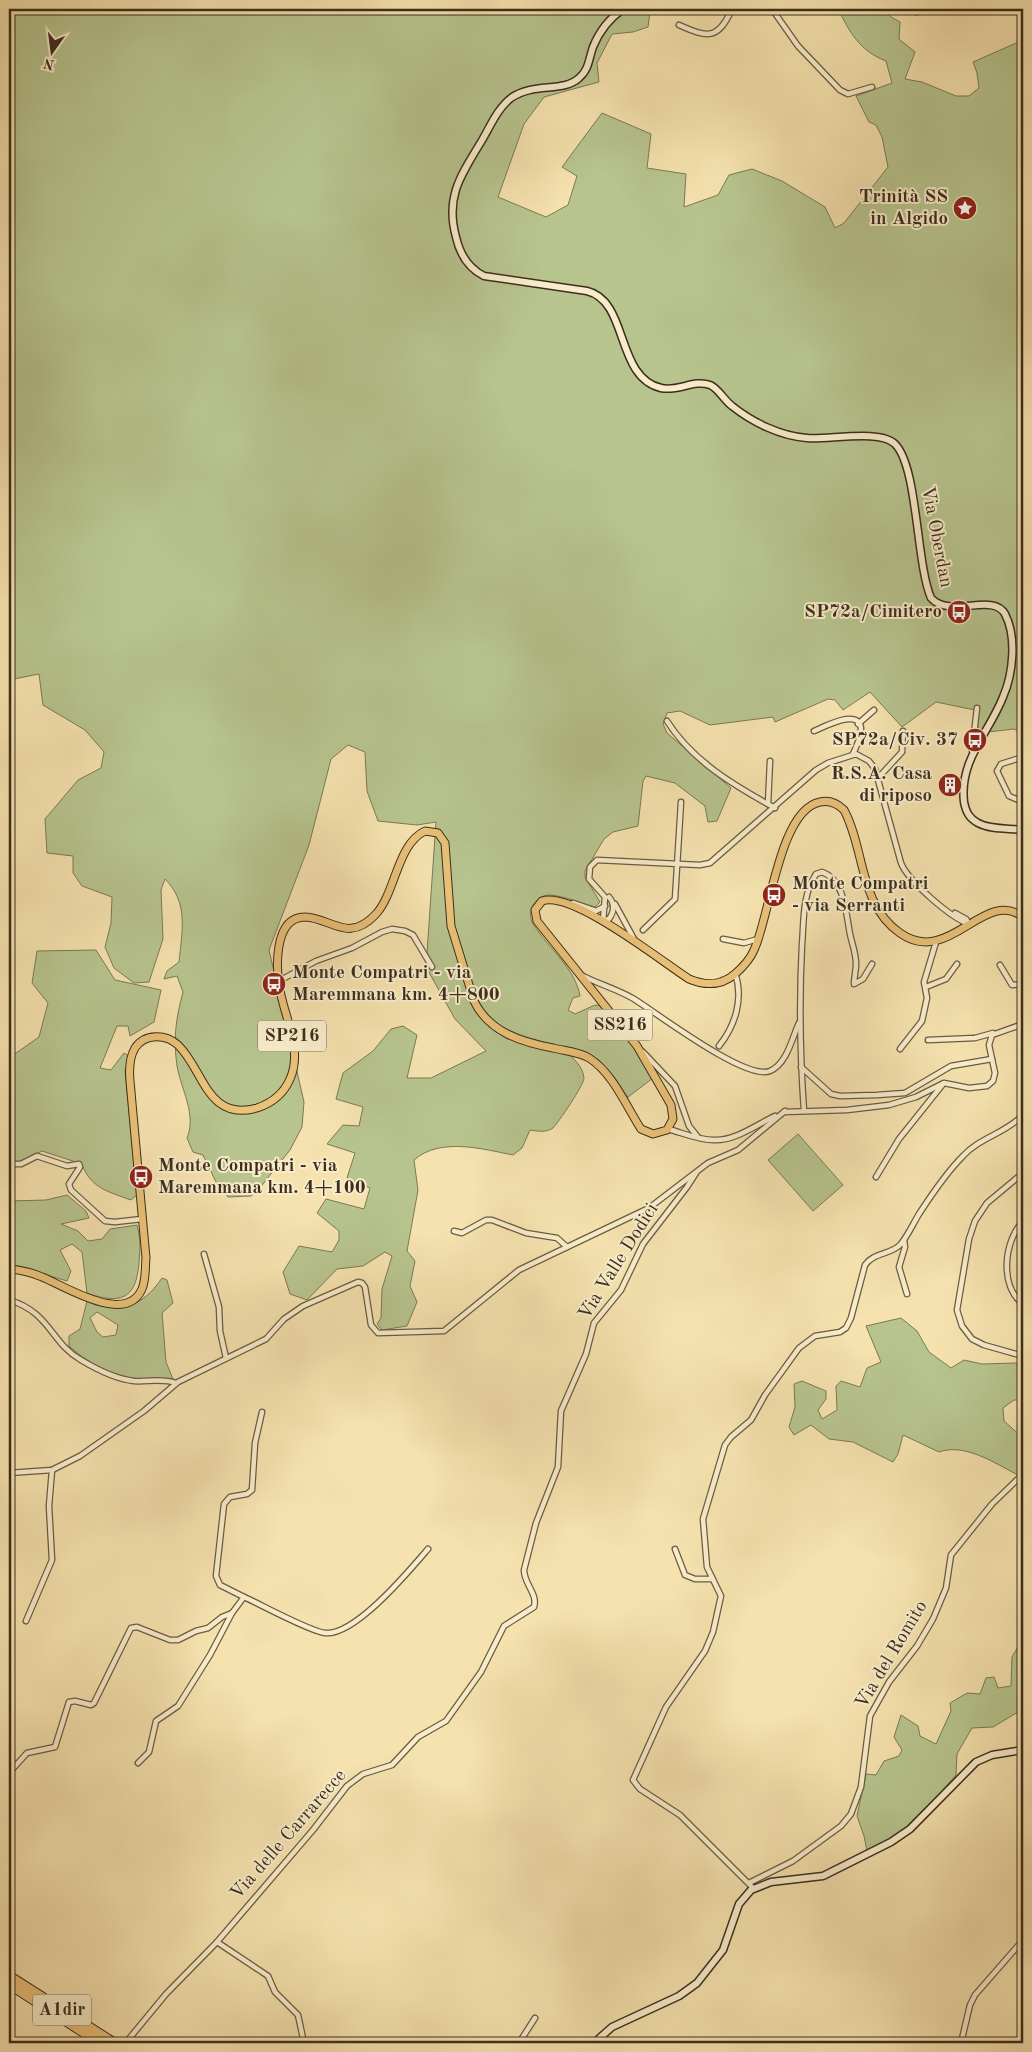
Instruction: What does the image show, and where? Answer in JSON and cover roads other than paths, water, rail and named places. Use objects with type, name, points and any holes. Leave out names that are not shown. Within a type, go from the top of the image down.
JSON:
[{"type":"highway","name":"A1dir","points":[[9,1976],[114,2043]]},
{"type":"highway","name":"A1dir","points":[[9,1984],[100,2043]]},
{"type":"main road","name":"SS216","points":[[595,1063],[625,1101],[642,1130],[654,1134],[668,1129],[673,1120],[672,1107],[637,1046],[535,917],[536,907],[542,901],[549,899],[586,911],[676,971],[700,983],[716,984],[735,973],[751,957],[759,938],[790,832],[808,807],[826,801],[841,807],[846,815],[872,898],[879,911],[900,934],[918,941],[936,942]]},
{"type":"main road","name":"SP216","points":[[9,1269],[35,1274],[96,1301],[116,1304],[128,1302],[141,1291],[146,1258],[129,1073],[135,1048],[150,1037],[161,1036],[170,1039],[183,1050],[202,1084],[221,1104],[241,1110],[265,1105],[284,1089],[293,1072],[295,1061],[294,1045],[279,981],[279,945],[287,926],[304,917],[344,928],[368,921],[383,903],[411,842],[422,832],[433,831],[441,835],[445,843],[452,933],[474,1001],[480,1010],[495,1027],[509,1035],[534,1044],[580,1054],[595,1063]]},
{"type":"main road","points":[[936,942],[983,917],[1005,910],[1016,912],[1023,917]]},
{"type":"street","name":"Via Oberdan","points":[[623,9],[611,19],[600,34],[588,66],[578,79],[567,85],[545,86],[528,90],[512,98],[502,106],[459,179],[453,200],[451,221],[460,252],[470,267],[484,276],[587,291],[603,298],[610,309],[633,363],[652,384],[676,389],[702,384],[710,385],[740,412],[773,430],[789,436],[814,439],[885,437],[897,445],[908,475],[931,598],[936,603],[945,607],[992,606],[1002,610],[1008,622],[1012,649],[1006,686],[1000,704],[972,753],[964,784],[965,806],[968,815],[982,825],[1023,830]]},
{"type":"street","points":[[679,25],[700,33],[719,31],[724,26],[732,9]]},
{"type":"street","points":[[772,9],[798,46],[840,90],[848,94],[872,87]]},
{"type":"street","points":[[917,12],[924,9]]},
{"type":"street","points":[[972,753],[977,708]]},
{"type":"street","points":[[858,724],[874,710]]},
{"type":"street","points":[[590,867],[593,880],[612,902],[612,913],[609,919],[603,921],[605,897],[589,879],[590,867],[595,861],[602,858],[700,866],[714,861],[816,770],[853,754],[861,732],[858,724],[851,719],[844,718],[814,731]]},
{"type":"street","points":[[667,721],[692,751],[732,785],[775,808]]},
{"type":"street","points":[[878,778],[902,752],[903,731]]},
{"type":"street","points":[[853,754],[869,761],[875,769],[903,868],[909,878],[931,898],[958,916],[966,919],[969,924]]},
{"type":"street","points":[[1023,757],[1001,764],[997,771],[1009,796],[1023,802]]},
{"type":"street","points":[[768,804],[770,761]]},
{"type":"street","points":[[643,930],[674,900],[681,802]]},
{"type":"street","points":[[804,1110],[799,1022],[804,908],[808,891],[816,874],[822,872],[831,877],[846,902],[856,964],[854,984],[863,979],[872,964]]},
{"type":"street","points":[[609,897],[631,935],[640,946]]},
{"type":"street","points":[[561,902],[579,905],[596,911],[601,910],[605,905]]},
{"type":"street","points":[[958,916],[983,917]]},
{"type":"street","points":[[958,916],[960,925],[958,931]]},
{"type":"street","points":[[279,981],[316,960],[352,948],[382,932],[392,930],[406,931],[412,935],[432,967]]},
{"type":"street","points":[[724,939],[744,944],[759,938]]},
{"type":"street","points":[[900,1049],[922,1021],[926,998],[924,982],[936,942]]},
{"type":"street","points":[[926,987],[946,979],[957,964]]},
{"type":"street","points":[[1000,965],[1012,985],[1023,984]]},
{"type":"street","points":[[575,969],[584,976],[633,999],[716,1052],[752,1071],[767,1072],[774,1069],[784,1059],[799,1022]]},
{"type":"street","points":[[719,1046],[732,1028],[738,1002],[735,973]]},
{"type":"street","points":[[928,1040],[975,1038],[1023,1024]]},
{"type":"street","points":[[668,1129],[714,1140],[728,1138],[785,1111],[847,1110],[889,1105],[916,1097],[944,1083],[970,1088],[987,1086],[995,1076],[989,1040],[995,1032]]},
{"type":"street","points":[[788,1049],[794,1045],[798,1046],[800,1050]]},
{"type":"street","points":[[637,1046],[675,1086],[689,1126],[700,1138]]},
{"type":"street","points":[[801,1067],[831,1094],[840,1096],[877,1095],[905,1092],[951,1066],[992,1059]]},
{"type":"street","points":[[876,1177],[899,1139],[944,1083]]},
{"type":"street","points":[[9,1473],[52,1470],[88,1451],[150,1407],[176,1383],[268,1338],[284,1319],[298,1308],[359,1282],[366,1287],[371,1325],[378,1333],[444,1332],[515,1273],[643,1211],[713,1160],[738,1150],[785,1111]]},
{"type":"street","points":[[751,1886],[680,1815],[642,1791],[633,1781],[666,1707],[705,1652],[711,1638],[721,1598],[706,1564],[702,1519],[725,1444],[751,1420],[764,1395],[799,1348],[813,1337],[845,1330],[851,1318],[865,1265],[870,1259],[892,1251],[904,1240],[929,1198],[964,1154],[1003,1131],[1023,1115]]},
{"type":"street","points":[[11,1164],[22,1164],[37,1156],[67,1166],[79,1164],[80,1167],[70,1184],[71,1190],[105,1221],[115,1222],[142,1219]]},
{"type":"street","name":"Via Valle Dodici","points":[[535,1600],[525,1578],[524,1570],[536,1523],[558,1467],[562,1408],[586,1354],[595,1321],[620,1292],[643,1244],[687,1187],[696,1172]]},
{"type":"street","points":[[1023,1172],[987,1203],[976,1221],[969,1239],[957,1310],[962,1326],[972,1339],[984,1346],[1023,1356]]},
{"type":"street","points":[[454,1231],[462,1233],[490,1220],[526,1233],[557,1238],[567,1247]]},
{"type":"street","points":[[1023,1221],[1012,1238],[1007,1260],[1013,1294],[1023,1304]]},
{"type":"street","points":[[904,1240],[905,1247],[900,1267],[907,1294]]},
{"type":"street","points":[[204,1254],[217,1300],[220,1331],[226,1358]]},
{"type":"street","points":[[9,1300],[36,1313],[72,1354],[94,1367],[129,1380],[166,1380],[176,1383]]},
{"type":"street","points":[[262,1412],[254,1443],[252,1488],[248,1494],[230,1497],[224,1504],[216,1576],[220,1585],[319,1631],[335,1632],[365,1613],[387,1595],[428,1549]]},
{"type":"street","points":[[26,1621],[52,1560],[49,1506],[52,1470]]},
{"type":"street","name":"Via del Romito","points":[[751,1886],[796,1859],[842,1826],[852,1814],[861,1787],[870,1716],[889,1682],[915,1650],[933,1619],[946,1588],[951,1555],[992,1504],[1023,1474]]},
{"type":"street","points":[[675,1549],[685,1575],[695,1579],[712,1578]]},
{"type":"street","points":[[138,1763],[149,1752],[156,1721],[178,1706],[210,1655],[232,1613],[244,1597]]},
{"type":"street","name":"Via delle Carrarecce","points":[[128,2040],[166,1994],[217,1942],[313,1830],[347,1786],[364,1774],[392,1765],[418,1738],[446,1721],[481,1672],[503,1628],[531,1610],[535,1600]]},
{"type":"street","points":[[9,1773],[27,1753],[55,1747],[69,1702],[76,1701],[91,1705],[94,1703],[131,1628],[137,1627],[177,1640],[208,1628],[222,1617],[232,1613]]},
{"type":"street","points":[[594,2043],[612,2027],[676,1997],[695,1985],[722,1951],[739,1904],[751,1886],[823,1876],[883,1847],[908,1831],[976,1762],[992,1755],[1023,1750]]},
{"type":"street","points":[[961,2043],[970,2005],[976,1992],[1023,1940]]},
{"type":"street","points":[[217,1942],[268,1976],[275,1992],[298,2015],[304,2043]]},
{"type":"street","points":[[519,2043],[535,2018]]},
{"type":"place","name":"Trinità SS in Algido","points":[[965,208]]},
{"type":"place","name":"SP72a/Cimitero","points":[[959,612]]},
{"type":"place","name":"SP72a/Civ. 37","points":[[975,740]]},
{"type":"place","name":"R.S.A. Casa di riposo","points":[[950,785]]},
{"type":"place","name":"Monte Compatri - via Serranti","points":[[774,895]]},
{"type":"place","name":"Monte Compatri - via Maremmana km. 4+800","points":[[274,984]]},
{"type":"place","name":"Monte Compatri - via Maremmana km. 4+100","points":[[141,1177]]}]
